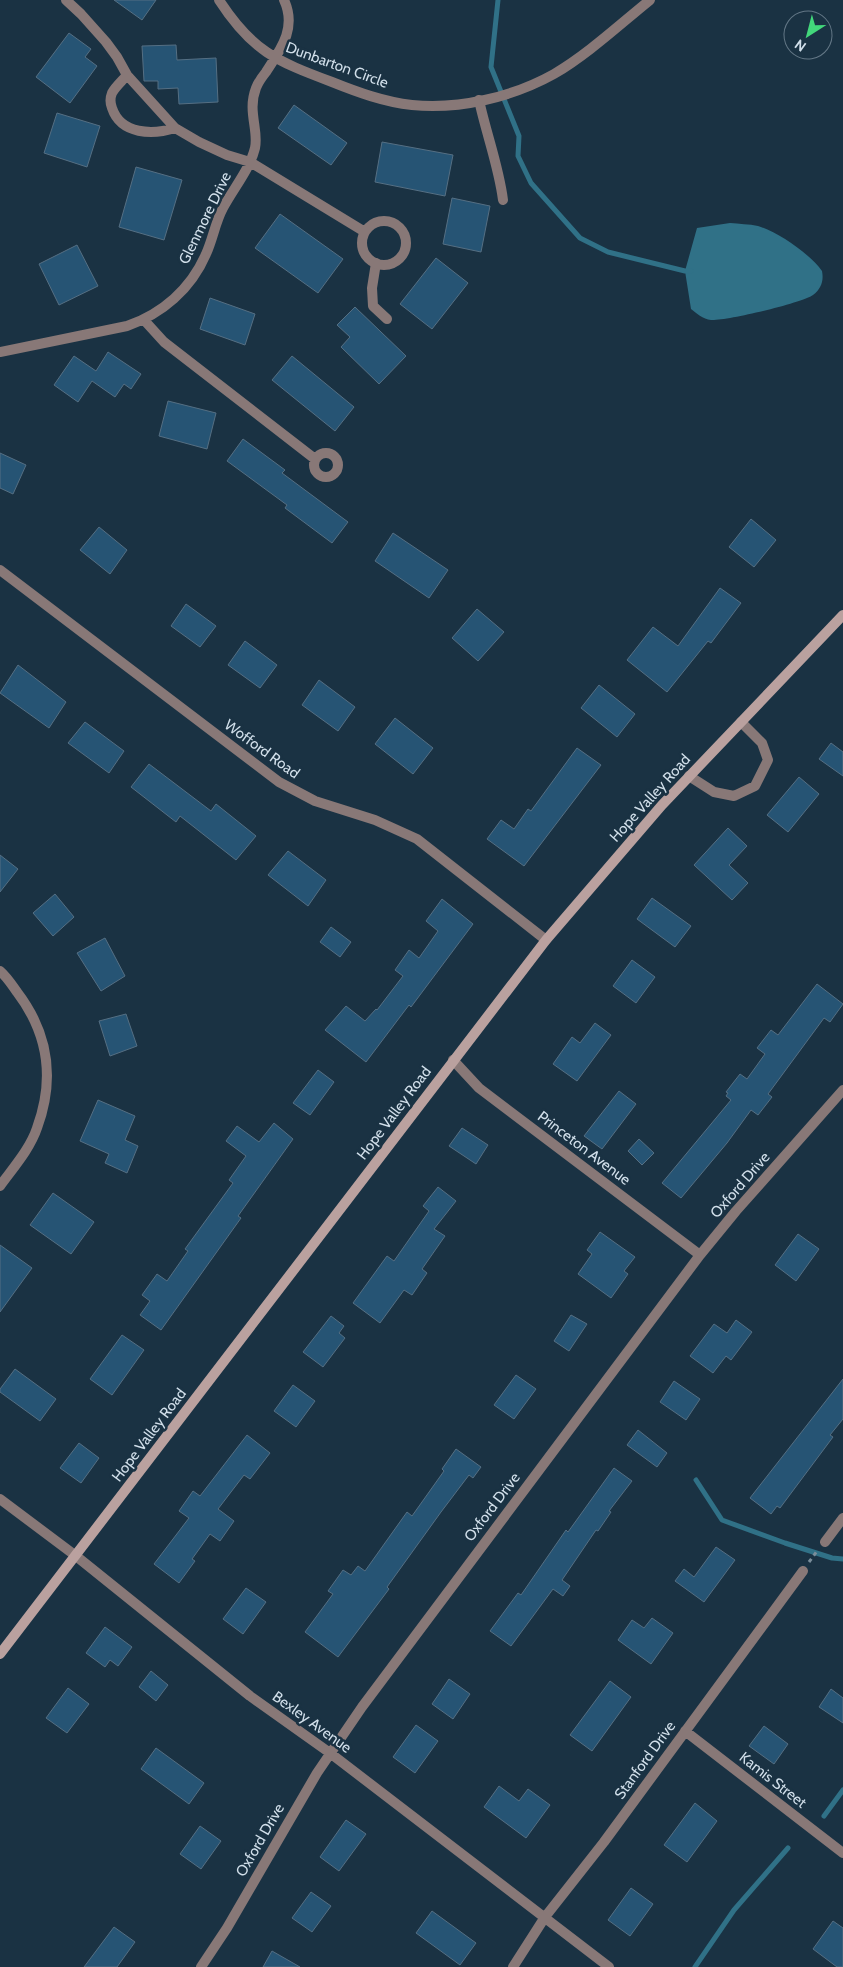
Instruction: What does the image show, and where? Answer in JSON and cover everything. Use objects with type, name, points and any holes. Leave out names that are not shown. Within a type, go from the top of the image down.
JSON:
[{"type":"main road","name":"Hope Valley Road","points":[[0,1654],[546,940],[662,805],[843,615]]},
{"type":"street","points":[[66,0],[106,42],[127,75],[176,128],[206,145],[250,162],[365,232]]},
{"type":"street","name":"Dunbarton Circle","points":[[219,0],[243,34],[259,48],[275,58],[307,73],[386,100],[410,105],[432,106],[479,100],[514,91],[554,74],[593,46],[650,0]]},
{"type":"street","name":"Glenmore Drive","points":[[0,352],[127,326],[144,320],[174,299],[197,272],[207,253],[222,210],[250,162],[256,146],[251,107],[256,87],[284,46],[290,24],[284,0]]},
{"type":"street","points":[[127,75],[112,93],[110,103],[120,121],[137,130],[151,133],[176,128]]},
{"type":"street","points":[[479,100],[502,186],[503,200]]},
{"type":"street","points":[[389,221],[396,224],[405,234],[406,248],[398,260],[391,264],[376,263],[370,260],[362,246],[362,239],[365,232],[375,222],[389,221]]},
{"type":"street","points":[[376,263],[372,288],[372,306],[387,319]]},
{"type":"street","points":[[144,320],[164,342],[315,459]]},
{"type":"street","name":"Wofford Road","points":[[0,570],[279,782],[315,801],[375,820],[417,839],[546,940]]},
{"type":"street","points":[[689,776],[714,792],[734,796],[755,786],[768,760],[762,744],[741,722]]},
{"type":"street","points":[[0,971],[30,1009],[37,1022],[48,1073],[46,1099],[37,1130],[19,1161],[0,1186]]},
{"type":"street","name":"Princeton Avenue","points":[[453,1060],[479,1088],[700,1255]]},
{"type":"street","name":"Oxford Drive","points":[[201,1967],[330,1753],[514,1502],[700,1255],[736,1211],[843,1090]]},
{"type":"street","name":"Bexley Avenue","points":[[0,1499],[76,1556],[250,1696],[330,1753],[609,1967]]},
{"type":"street","points":[[824,1542],[843,1518]]},
{"type":"street","name":"Stanford Drive","points":[[513,1967],[545,1917],[604,1842],[803,1571]]},
{"type":"street","name":"Kamis Street","points":[[685,1732],[843,1853]]},
{"type":"path","points":[[803,1571],[824,1542]]},
{"type":"water","points":[[730,223],[755,225],[766,229],[784,238],[802,251],[822,271],[823,278],[818,290],[813,295],[795,302],[764,311],[719,320],[702,317],[691,309],[685,271],[697,228]]},
{"type":"building","points":[[114,0],[156,0],[142,20]]},
{"type":"building","points":[[69,33],[91,49],[85,57],[97,66],[70,103],[36,77]]},
{"type":"building","points":[[176,45],[177,60],[216,58],[218,102],[179,104],[178,88],[158,89],[158,81],[144,81],[142,46]]},
{"type":"building","points":[[294,105],[347,143],[331,165],[278,128]]},
{"type":"building","points":[[57,113],[100,126],[87,167],[44,153]]},
{"type":"building","points":[[382,142],[453,155],[445,196],[375,182]]},
{"type":"building","points":[[136,167],[182,180],[164,240],[119,227]]},
{"type":"building","points":[[452,198],[490,206],[481,252],[443,244]]},
{"type":"building","points":[[280,214],[343,259],[318,293],[255,248]]},
{"type":"building","points":[[77,245],[98,286],[59,305],[39,264]]},
{"type":"building","points":[[436,258],[468,283],[432,329],[400,304]]},
{"type":"building","points":[[210,298],[255,314],[245,345],[200,329]]},
{"type":"building","points":[[355,307],[406,356],[379,384],[341,347],[350,337],[337,325]]},
{"type":"building","points":[[108,352],[141,374],[131,389],[124,384],[115,397],[92,381],[78,402],[54,385],[74,356],[96,371]]},
{"type":"building","points":[[292,356],[354,407],[335,431],[272,380]]},
{"type":"building","points":[[168,401],[216,413],[207,449],[159,436]]},
{"type":"building","points":[[243,439],[285,470],[282,473],[348,522],[332,543],[285,508],[287,505],[227,461]]},
{"type":"building","points":[[0,453],[26,465],[13,494],[0,488]]},
{"type":"building","points":[[751,519],[776,540],[754,567],[729,547]]},
{"type":"building","points":[[99,527],[127,550],[110,574],[80,550]]},
{"type":"building","points":[[393,533],[448,570],[429,598],[375,561]]},
{"type":"building","points":[[720,588],[741,603],[711,643],[708,641],[667,692],[627,660],[653,627],[678,646]]},
{"type":"building","points":[[186,604],[216,626],[200,647],[171,626]]},
{"type":"building","points":[[477,609],[504,632],[478,661],[452,638]]},
{"type":"building","points":[[245,641],[277,665],[260,688],[228,665]]},
{"type":"building","points":[[18,665],[66,702],[49,728],[0,693]]},
{"type":"building","points":[[319,680],[355,707],[338,731],[302,705]]},
{"type":"building","points":[[599,685],[635,714],[617,737],[581,708]]},
{"type":"building","points":[[395,718],[433,748],[413,774],[375,744]]},
{"type":"building","points":[[85,722],[124,751],[109,773],[68,743]]},
{"type":"building","points":[[831,743],[843,752],[843,776],[819,759]]},
{"type":"building","points":[[577,748],[601,765],[524,866],[487,839],[501,820],[514,829],[528,809],[531,811]]},
{"type":"building","points":[[149,764],[211,811],[216,804],[256,836],[236,860],[180,816],[176,822],[131,787]]},
{"type":"building","points":[[799,777],[819,794],[788,832],[767,815]]},
{"type":"building","points":[[728,828],[747,846],[729,865],[748,883],[732,900],[694,865]]},
{"type":"building","points":[[288,851],[326,880],[308,906],[268,875]]},
{"type":"building","points":[[0,855],[18,869],[0,892]]},
{"type":"building","points":[[55,894],[74,917],[53,936],[33,913]]},
{"type":"building","points":[[652,898],[691,926],[675,947],[637,919]]},
{"type":"building","points":[[442,899],[473,924],[411,1007],[409,1005],[366,1062],[325,1030],[346,1006],[365,1021],[377,1010],[403,976],[395,970],[409,950],[419,958],[438,931],[426,921]]},
{"type":"building","points":[[331,927],[351,942],[340,957],[320,942]]},
{"type":"building","points":[[105,938],[125,976],[101,991],[77,953]]},
{"type":"building","points":[[632,960],[655,977],[636,1003],[613,986]]},
{"type":"building","points":[[817,984],[843,1004],[830,1022],[824,1018],[768,1094],[772,1097],[758,1115],[751,1110],[727,1143],[681,1198],[662,1183],[731,1100],[726,1096],[728,1093],[726,1092],[740,1074],[747,1079],[765,1054],[757,1048],[771,1030],[778,1035]]},
{"type":"building","points":[[126,1014],[137,1046],[110,1056],[99,1021]]},
{"type":"building","points":[[595,1023],[611,1035],[577,1081],[553,1064],[572,1037],[580,1043]]},
{"type":"building","points":[[318,1070],[334,1082],[310,1115],[293,1103]]},
{"type":"building","points":[[619,1091],[636,1104],[602,1149],[584,1136]]},
{"type":"building","points":[[98,1100],[135,1116],[125,1140],[138,1146],[127,1173],[105,1163],[109,1154],[80,1141]]},
{"type":"building","points":[[274,1123],[293,1139],[238,1216],[241,1218],[161,1330],[140,1315],[150,1301],[142,1295],[157,1274],[167,1281],[188,1251],[185,1249],[233,1183],[229,1180],[246,1156],[226,1141],[237,1126],[259,1142]]},
{"type":"building","points":[[462,1128],[488,1145],[476,1164],[449,1146]]},
{"type":"building","points":[[639,1139],[654,1153],[642,1165],[628,1151]]},
{"type":"building","points":[[438,1187],[456,1201],[434,1229],[445,1236],[422,1269],[427,1273],[412,1295],[404,1290],[380,1323],[353,1303],[387,1256],[394,1261],[429,1211],[423,1206]]},
{"type":"building","points":[[53,1193],[94,1222],[71,1254],[30,1225]]},
{"type":"building","points":[[600,1232],[635,1257],[624,1271],[628,1274],[611,1298],[578,1274],[592,1254],[587,1250]]},
{"type":"building","points":[[798,1234],[819,1249],[796,1281],[775,1265]]},
{"type":"building","points":[[0,1245],[32,1268],[0,1312]]},
{"type":"building","points":[[571,1315],[587,1324],[569,1351],[554,1341]]},
{"type":"building","points":[[331,1316],[344,1326],[339,1333],[345,1338],[323,1367],[303,1352]]},
{"type":"building","points":[[736,1320],[752,1332],[731,1360],[726,1356],[713,1373],[690,1356],[714,1324],[727,1333]]},
{"type":"building","points":[[122,1335],[144,1350],[112,1395],[90,1379]]},
{"type":"building","points":[[15,1369],[56,1399],[40,1421],[0,1392],[0,1389]]},
{"type":"building","points":[[516,1375],[536,1389],[514,1419],[494,1405]]},
{"type":"building","points":[[843,1379],[843,1419],[830,1435],[833,1437],[780,1508],[777,1506],[771,1514],[750,1498]]},
{"type":"building","points":[[674,1381],[700,1399],[686,1420],[660,1402]]},
{"type":"building","points":[[293,1385],[315,1401],[296,1427],[274,1411]]},
{"type":"building","points":[[638,1430],[667,1453],[657,1467],[627,1445]]},
{"type":"building","points":[[247,1435],[270,1453],[250,1479],[244,1475],[218,1509],[234,1521],[220,1541],[210,1534],[192,1559],[195,1561],[179,1583],[154,1564],[189,1518],[179,1511],[193,1491],[200,1496]]},
{"type":"building","points":[[79,1443],[99,1458],[81,1483],[60,1468]]},
{"type":"building","points":[[456,1449],[481,1467],[473,1478],[469,1475],[441,1512],[387,1587],[389,1589],[338,1657],[305,1632],[333,1594],[328,1591],[343,1570],[351,1575],[358,1566],[365,1571],[407,1512],[412,1516],[444,1471],[442,1469]]},
{"type":"building","points":[[614,1468],[632,1481],[562,1580],[570,1586],[563,1596],[553,1589],[511,1646],[490,1631],[518,1593],[521,1595],[566,1530],[568,1532]]},
{"type":"building","points":[[716,1547],[735,1560],[704,1602],[675,1581],[684,1569],[694,1577]]},
{"type":"building","points":[[246,1588],[266,1602],[243,1634],[223,1619]]},
{"type":"building","points":[[652,1618],[673,1633],[651,1664],[618,1640],[632,1620],[644,1628]]},
{"type":"building","points":[[105,1627],[132,1647],[118,1666],[110,1660],[105,1667],[86,1653]]},
{"type":"building","points":[[151,1671],[168,1685],[156,1701],[139,1687]]},
{"type":"building","points":[[449,1679],[470,1694],[453,1719],[432,1704]]},
{"type":"building","points":[[610,1681],[631,1697],[592,1751],[570,1735]]},
{"type":"building","points":[[68,1688],[89,1704],[67,1733],[46,1718]]},
{"type":"building","points":[[831,1689],[843,1698],[843,1723],[819,1707]]},
{"type":"building","points":[[416,1725],[438,1741],[415,1773],[393,1757]]},
{"type":"building","points":[[764,1726],[788,1744],[774,1764],[749,1746]]},
{"type":"building","points":[[156,1748],[204,1783],[189,1804],[141,1769]]},
{"type":"building","points":[[499,1786],[519,1801],[528,1789],[550,1805],[526,1838],[484,1807]]},
{"type":"building","points":[[695,1803],[717,1821],[687,1862],[664,1845]]},
{"type":"building","points":[[346,1820],[366,1834],[339,1871],[320,1857]]},
{"type":"building","points":[[200,1826],[221,1841],[201,1869],[180,1854]]},
{"type":"building","points":[[631,1888],[653,1904],[630,1936],[608,1920]]},
{"type":"building","points":[[311,1892],[331,1906],[312,1932],[292,1918]]},
{"type":"building","points":[[432,1911],[476,1943],[460,1965],[416,1933]]},
{"type":"building","points":[[833,1921],[843,1928],[843,1967],[837,1967],[813,1949]]},
{"type":"building","points":[[114,1927],[135,1942],[117,1967],[84,1967]]},
{"type":"building","points":[[272,1951],[300,1967],[263,1967]]},
{"type":"waterway","points":[[498,0],[491,67],[519,136],[518,156],[531,183],[580,238],[608,252],[691,271]]},
{"type":"waterway","points":[[696,1480],[722,1520],[785,1543],[832,1558],[843,1559]]},
{"type":"waterway","points":[[824,1816],[843,1790]]},
{"type":"waterway","points":[[695,1967],[734,1910],[788,1848]]}]
